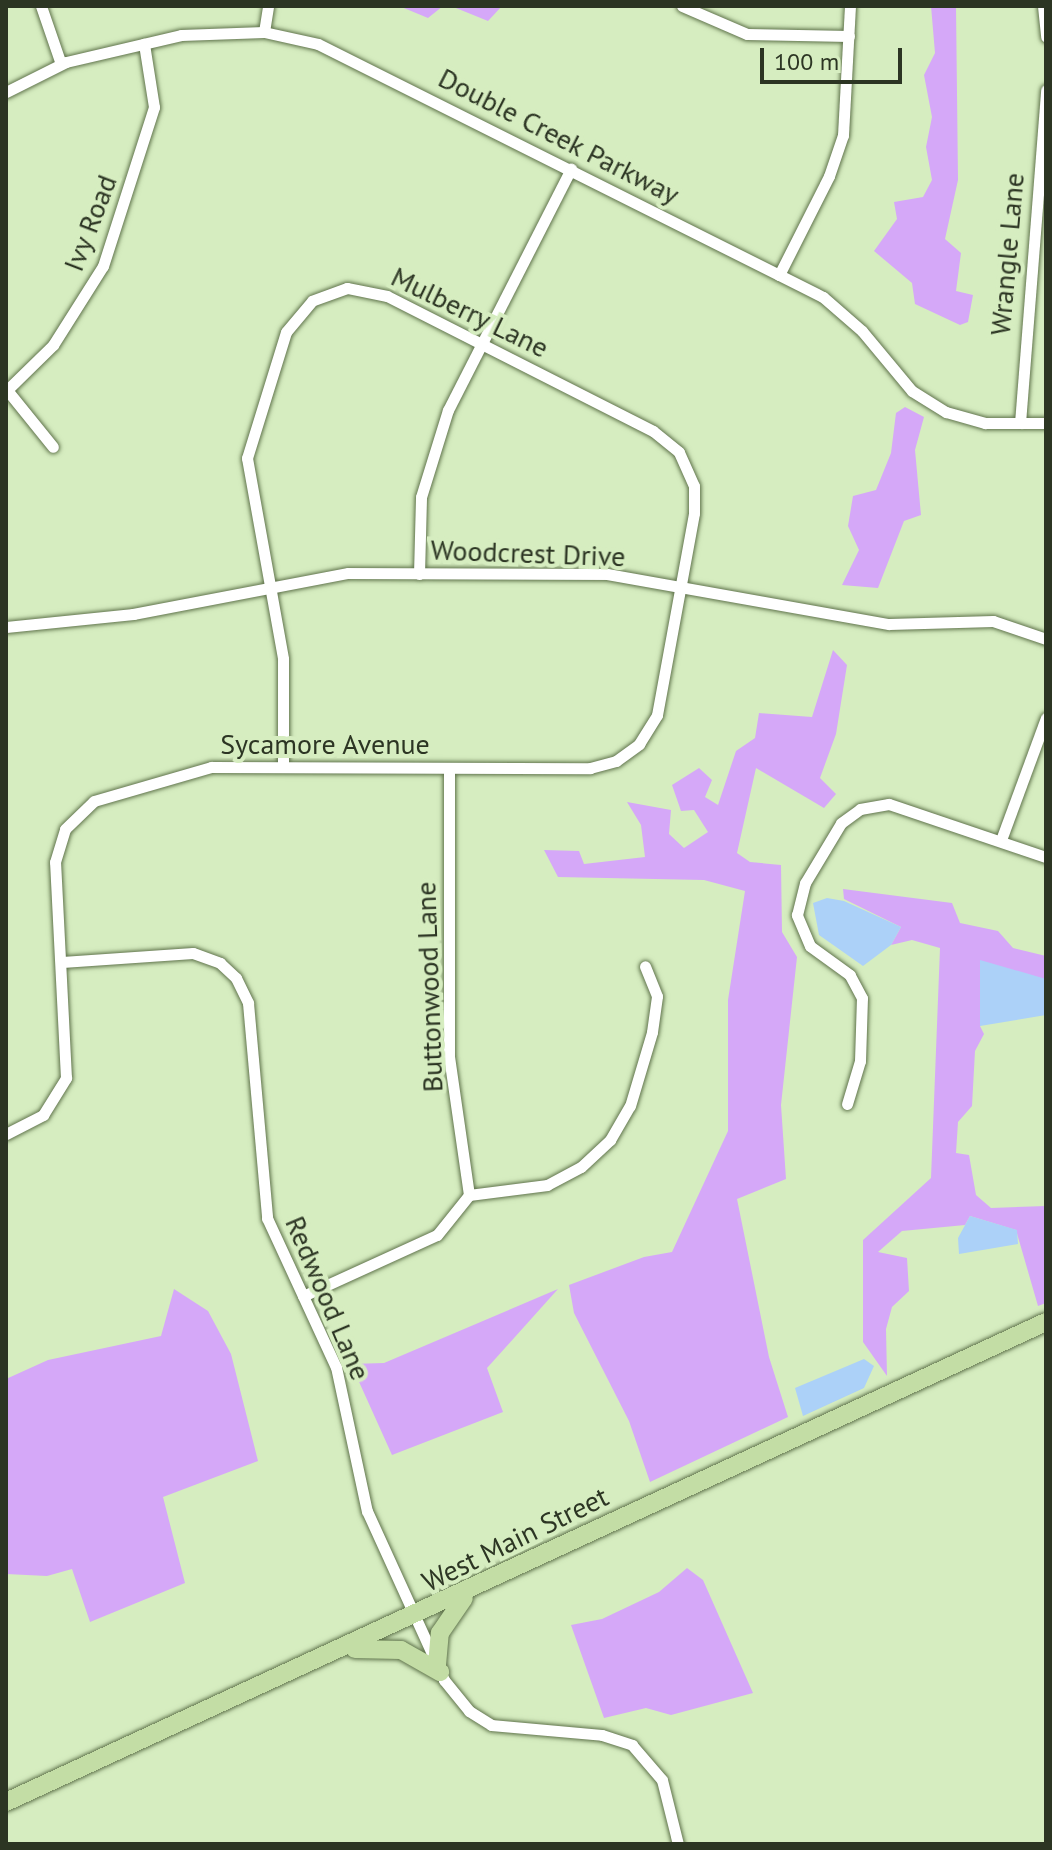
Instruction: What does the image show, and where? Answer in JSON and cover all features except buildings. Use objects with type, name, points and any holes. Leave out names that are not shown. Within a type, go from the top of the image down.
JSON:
[{"type":"main road","name":"West Main Street","points":[[6,1802],[414,1618],[1046,1322]]},
{"type":"main road","points":[[344,1649],[401,1650],[438,1669],[444,1623],[471,1591]]},
{"type":"street","points":[[41,6],[61,64]]},
{"type":"street","points":[[264,32],[268,6]]},
{"type":"street","points":[[682,6],[747,34],[849,36]]},
{"type":"street","points":[[779,275],[829,176],[843,135],[850,6]]},
{"type":"street","points":[[1043,6],[1046,37]]},
{"type":"street","name":"Double Creek Parkway","points":[[6,92],[61,64],[199,32],[264,32],[343,53],[779,275],[843,312],[900,380],[927,402],[972,420],[1046,423]]},
{"type":"street","name":"Ivy Road","points":[[6,391],[74,317],[108,252],[154,107],[144,44]]},
{"type":"street","name":"Wrangle Lane","points":[[1020,423],[1041,211],[1046,90]]},
{"type":"street","points":[[419,574],[423,488],[448,410],[571,169]]},
{"type":"street","name":"Mulberry Lane","points":[[283,766],[283,659],[247,458],[283,338],[297,315],[328,293],[370,290],[653,431],[685,461]]},
{"type":"street","points":[[6,391],[53,447]]},
{"type":"street","name":"Sycamore Avenue","points":[[6,1134],[43,1115],[66,1078],[56,856],[65,829],[83,808],[108,795],[204,768],[590,768],[631,752],[657,715],[695,504],[685,461]]},
{"type":"street","name":"Woodcrest Drive","points":[[6,627],[133,614],[348,573],[607,574],[889,624],[993,621],[1046,639]]},
{"type":"street","points":[[1001,840],[1046,718]]},
{"type":"street","name":"Buttonwood Lane","points":[[449,768],[449,1057],[469,1195]]},
{"type":"street","points":[[847,1104],[860,1061],[862,998],[850,975],[804,938],[797,905],[805,883],[841,823],[869,805],[889,804],[930,814],[1046,857]]},
{"type":"street","name":"Redwood Lane","points":[[62,962],[193,953],[220,963],[236,978],[248,1003],[265,1207],[336,1367],[367,1511],[438,1669],[460,1702],[491,1725],[602,1735],[632,1745],[658,1772],[678,1844]]},
{"type":"street","points":[[303,1296],[437,1235],[469,1195],[547,1185],[581,1167],[610,1140],[630,1106],[652,1032],[657,996],[645,966]]},
{"type":"shaded area","points":[[399,6],[443,6],[428,18]]},
{"type":"shaded area","points":[[451,6],[502,6],[488,21]]},
{"type":"shaded area","points":[[931,6],[956,6],[958,180],[945,239],[961,253],[956,291],[973,295],[968,322],[960,325],[915,304],[912,283],[874,251],[897,219],[894,202],[923,197],[932,180],[926,147],[932,117],[924,75],[935,53]]},
{"type":"shaded area","points":[[905,407],[924,417],[915,450],[921,515],[904,521],[878,588],[842,585],[859,550],[848,526],[853,496],[876,490],[891,453],[896,413]]},
{"type":"shaded area","points":[[833,650],[847,665],[836,734],[820,778],[836,794],[824,808],[756,768],[737,853],[750,862],[781,865],[782,932],[797,957],[781,1105],[786,1179],[737,1199],[769,1357],[788,1417],[650,1482],[629,1421],[574,1313],[569,1285],[644,1257],[672,1252],[728,1131],[728,1000],[745,891],[704,880],[558,877],[544,850],[579,851],[584,864],[645,857],[641,825],[627,802],[671,810],[669,834],[684,848],[708,832],[694,810],[681,811],[672,785],[699,768],[712,780],[705,797],[718,805],[736,751],[755,738],[759,713],[812,717]]},
{"type":"shaded area","points":[[843,889],[952,903],[960,923],[998,931],[1013,948],[1046,956],[1046,984],[980,1026],[984,1034],[975,1051],[972,1106],[958,1122],[956,1153],[969,1155],[976,1195],[991,1208],[1046,1206],[1046,1303],[1038,1306],[1016,1230],[970,1216],[965,1225],[902,1231],[878,1252],[907,1258],[909,1291],[892,1307],[886,1329],[887,1376],[863,1342],[863,1240],[931,1178],[940,948],[912,940],[891,945],[901,927],[844,899]]},
{"type":"shaded area","points":[[174,1289],[208,1311],[231,1354],[258,1461],[163,1497],[185,1583],[90,1622],[72,1569],[47,1576],[6,1574],[6,1379],[48,1360],[161,1336]]},
{"type":"shaded area","points":[[558,1289],[487,1368],[503,1412],[392,1455],[351,1364],[384,1363]]},
{"type":"shaded area","points":[[687,1568],[703,1580],[753,1693],[671,1715],[646,1708],[604,1718],[571,1625],[602,1619],[659,1592]]},
{"type":"water","points":[[827,898],[844,901],[901,927],[891,945],[863,966],[819,935],[813,903]]},
{"type":"water","points":[[980,960],[1046,979],[1046,1015],[980,1026]]},
{"type":"water","points":[[970,1216],[1017,1230],[1018,1244],[959,1254],[958,1238]]},
{"type":"water","points":[[864,1359],[874,1366],[864,1388],[803,1416],[795,1388]]}]
